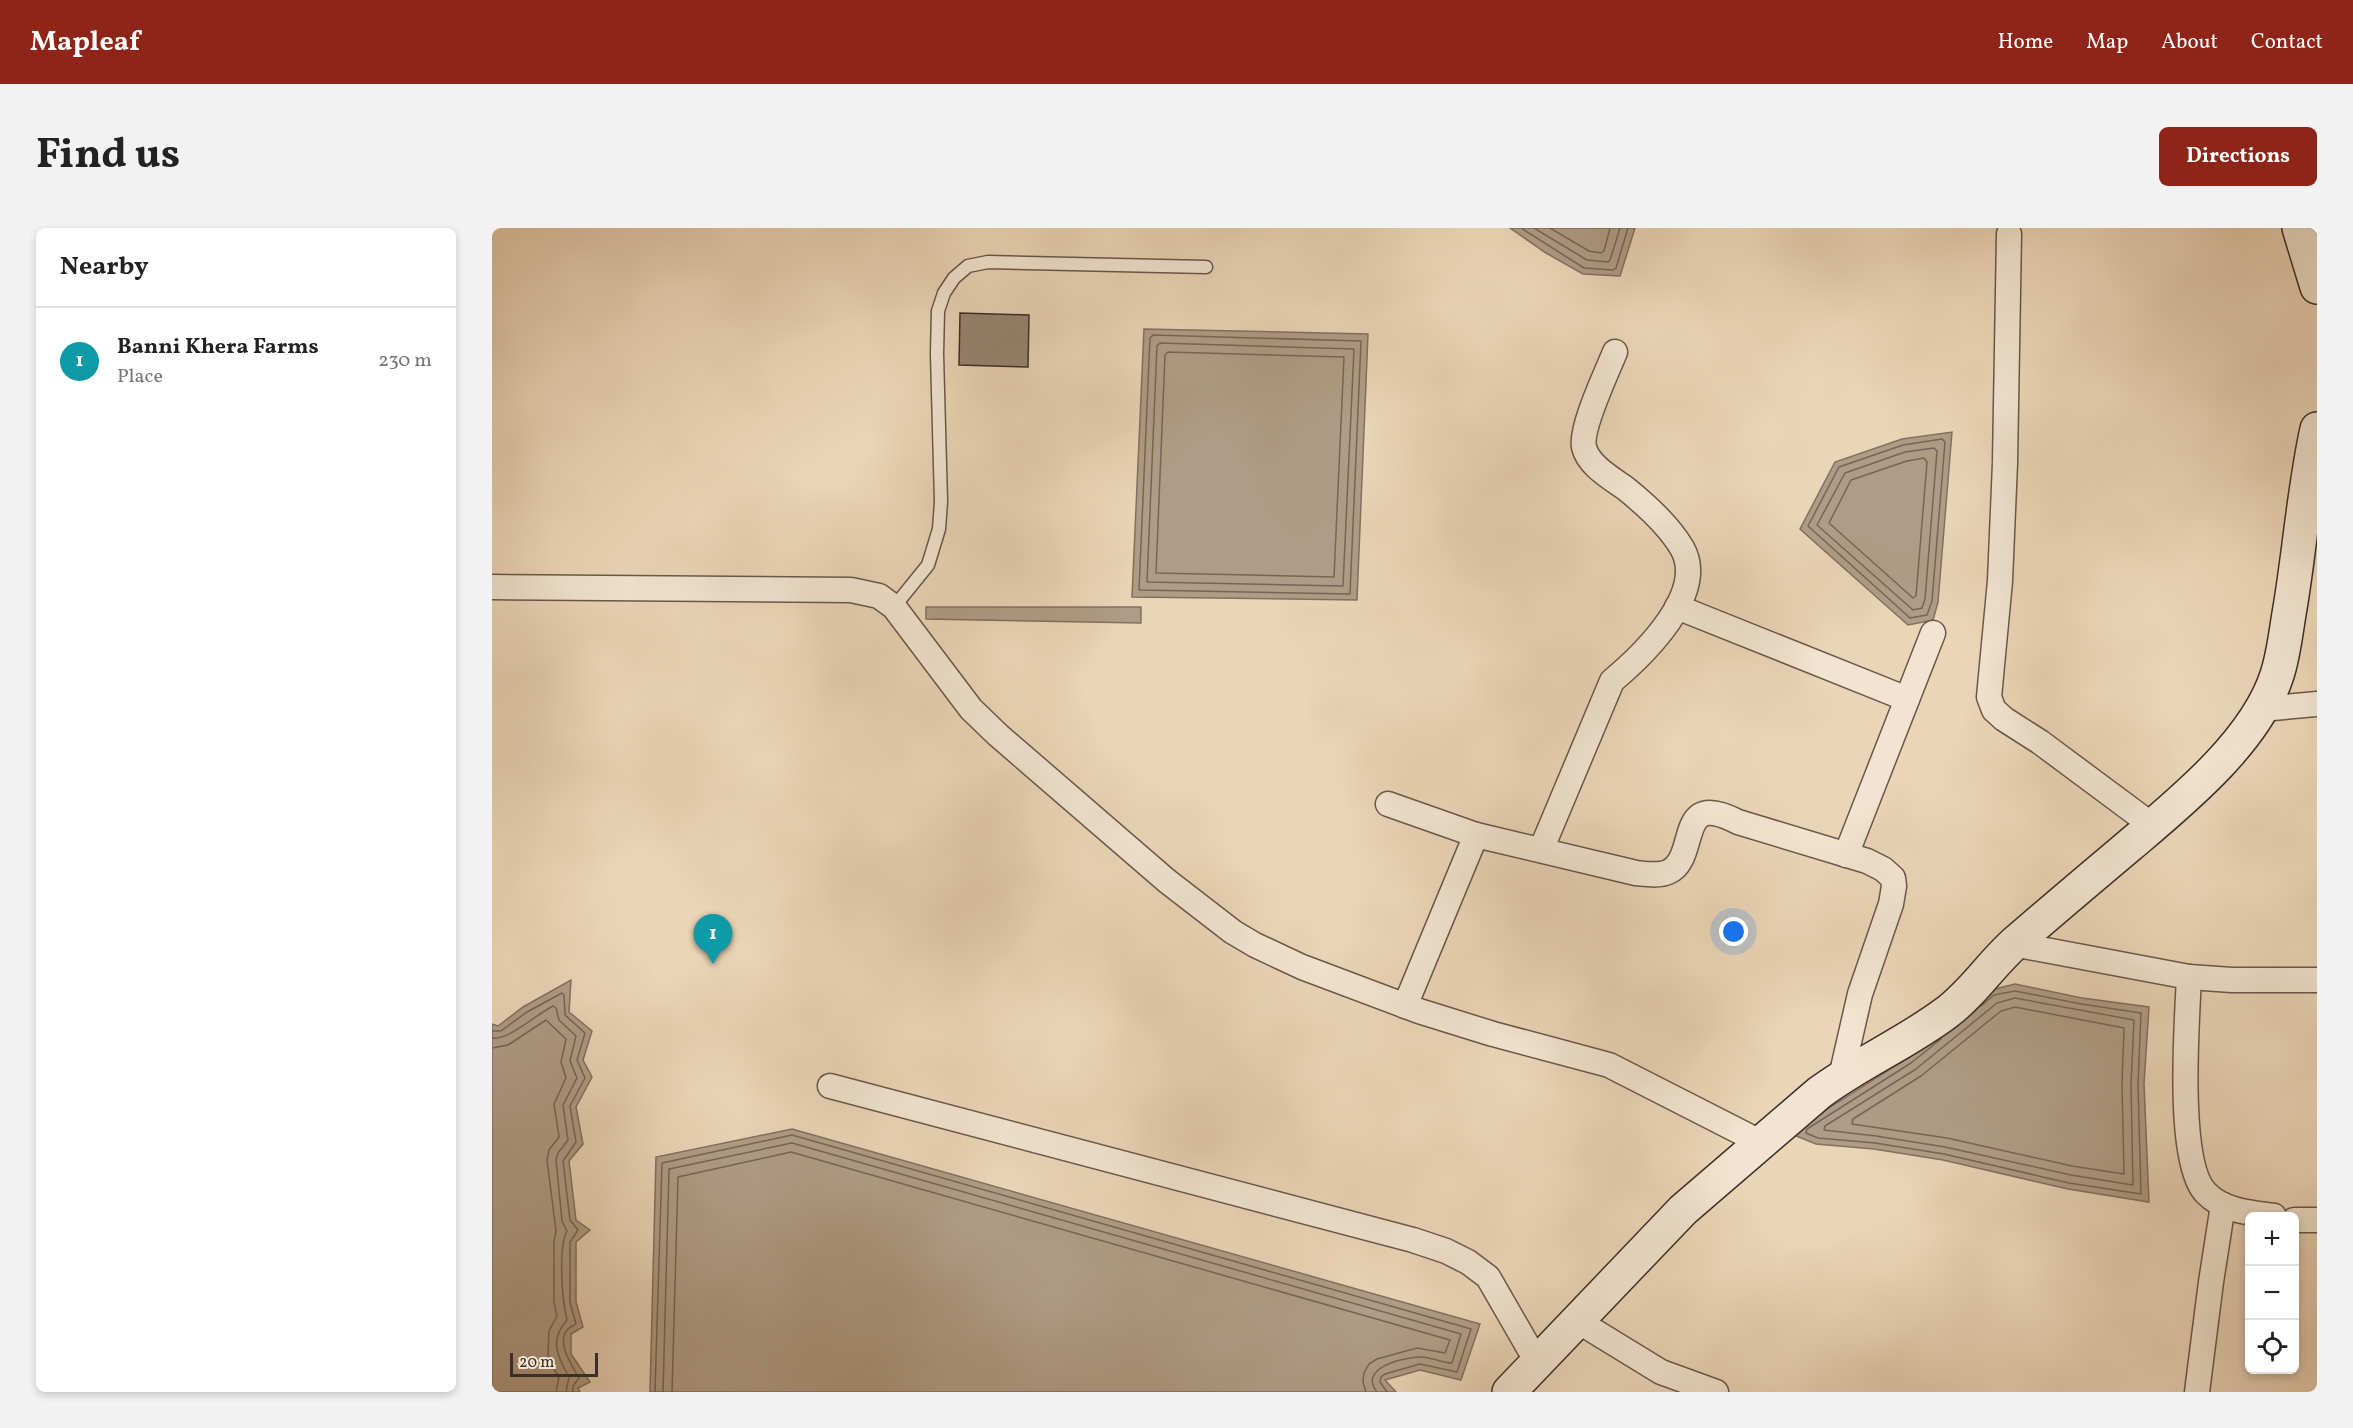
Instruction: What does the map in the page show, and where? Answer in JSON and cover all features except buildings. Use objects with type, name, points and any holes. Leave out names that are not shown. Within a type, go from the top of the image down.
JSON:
[{"type":"street","points":[[2299,228],[2304,238],[2317,287]]},
{"type":"street","points":[[2009,234],[2005,463],[2000,581],[1989,697],[1994,710],[2004,720],[2040,742],[2153,826]]},
{"type":"street","points":[[1541,850],[1612,681],[1658,637],[1677,607],[1684,588],[1687,569],[1683,549],[1668,530],[1633,495],[1600,470],[1587,456],[1583,445],[1591,414],[1615,352]]},
{"type":"street","points":[[1509,1392],[1683,1210],[1760,1142],[1841,1077],[1920,1031],[1947,1012],[2013,944],[2153,826],[2228,754],[2261,709],[2277,676],[2317,429]]},
{"type":"street","points":[[492,587],[851,590],[879,596],[894,607],[971,709],[998,735],[1176,889],[1233,932],[1302,967],[1405,1006],[1493,1034],[1609,1065],[1760,1142]]},
{"type":"street","points":[[1677,607],[1907,699]]},
{"type":"street","points":[[1846,855],[1933,633]]},
{"type":"street","points":[[2261,709],[2317,704]]},
{"type":"street","points":[[1388,804],[1476,835],[1636,873],[1667,873],[1676,867],[1683,857],[1688,835],[1695,819],[1706,813],[1725,815],[1738,822],[1846,855],[1883,869],[1893,878],[1891,904],[1860,994],[1841,1077]]},
{"type":"street","points":[[1405,1006],[1476,835]]},
{"type":"street","points":[[2013,944],[2188,977],[2232,980],[2317,980]]},
{"type":"street","points":[[2188,977],[2185,1055],[2188,1145],[2195,1175],[2205,1193],[2237,1210],[2249,1212]]},
{"type":"street","points":[[830,1086],[1403,1237],[1446,1251],[1468,1262],[1488,1277],[1537,1362]]},
{"type":"street","points":[[2197,1392],[2223,1204]]},
{"type":"street","points":[[2299,1220],[2317,1220]]},
{"type":"street","points":[[1576,1320],[1658,1382],[1716,1392]]},
{"type":"lane","points":[[894,607],[928,565],[939,529],[941,502],[938,311],[944,293],[954,278],[968,266],[988,262],[1206,267]]},
{"type":"water","points":[[1510,228],[1635,228],[1620,276],[1583,274],[1546,253]]},
{"type":"water","points":[[1144,329],[1368,334],[1357,600],[1132,597]]},
{"type":"water","points":[[1952,432],[1938,602],[1933,620],[1908,625],[1800,529],[1835,462],[1902,439]]},
{"type":"water","points":[[926,607],[1141,607],[1141,623],[926,619]]},
{"type":"water","points":[[571,980],[569,1012],[592,1031],[583,1060],[592,1077],[576,1107],[583,1144],[569,1161],[576,1220],[590,1230],[576,1242],[576,1302],[583,1327],[571,1334],[571,1354],[590,1382],[578,1388],[580,1392],[492,1392],[492,1024],[498,1026],[523,1007]]},
{"type":"water","points":[[2015,984],[2082,998],[2149,1007],[2144,1084],[2149,1202],[2068,1189],[1943,1160],[1874,1149],[1816,1144],[1789,1133],[1908,1058],[1991,990]]},
{"type":"water","points":[[792,1129],[1480,1324],[1461,1380],[1420,1370],[1385,1380],[1396,1392],[650,1392],[656,1157]]},
{"type":"place","name":"Banni Khera Farms","points":[[713,964]]}]
